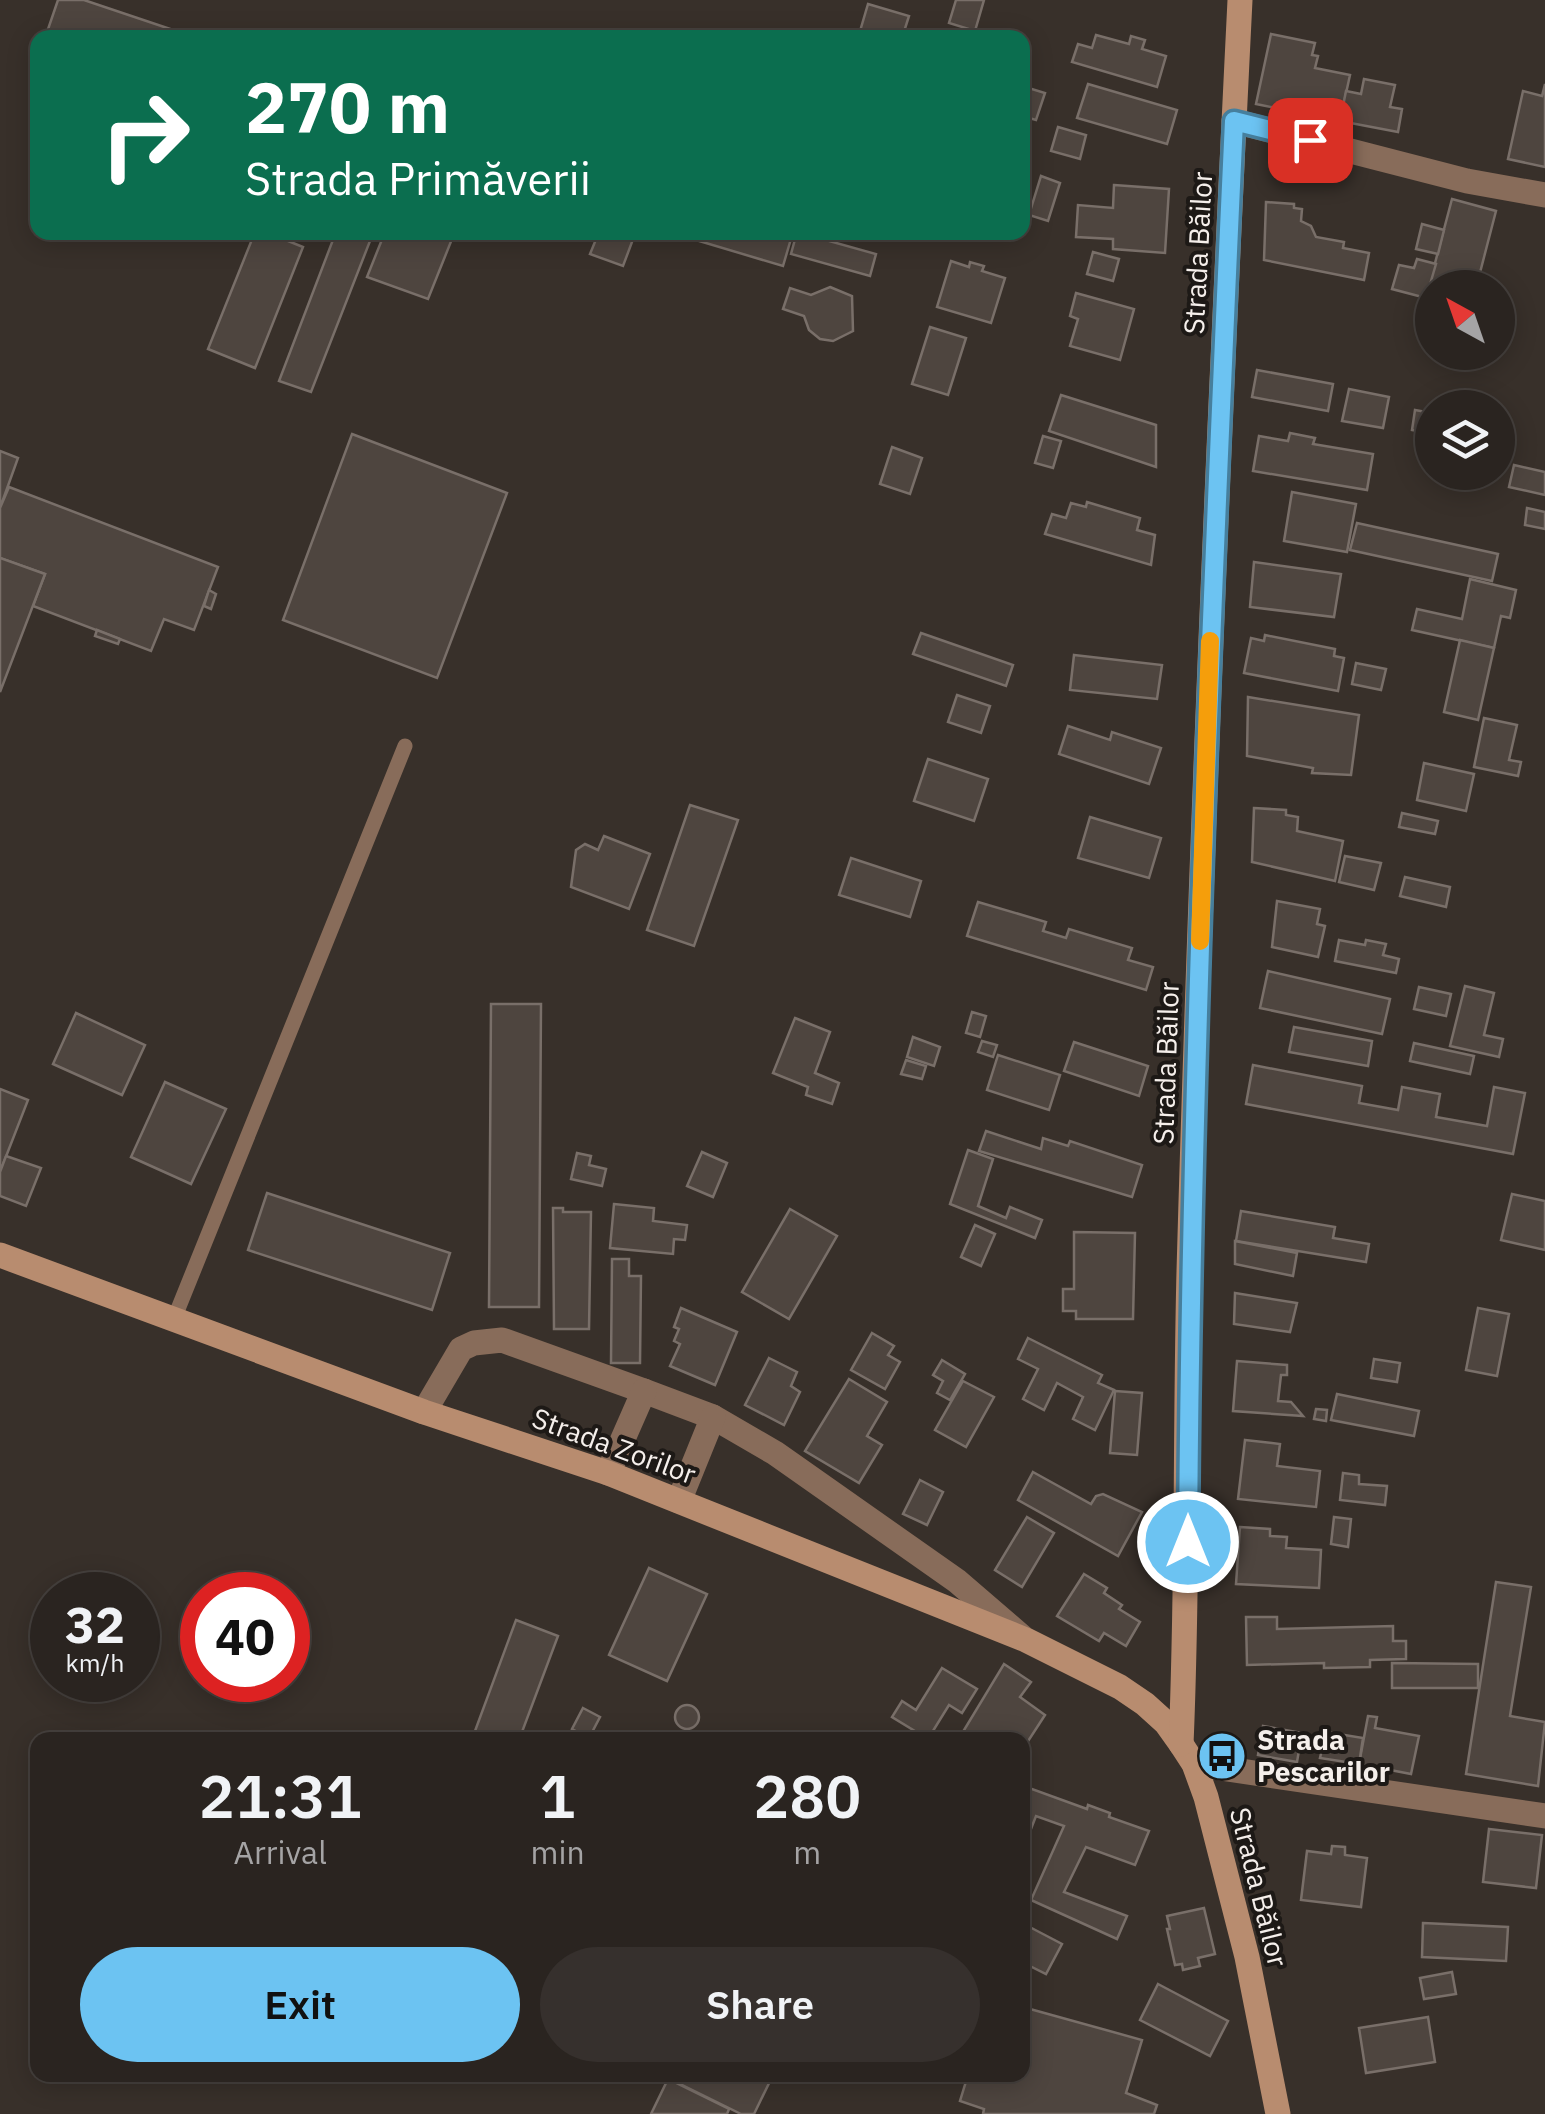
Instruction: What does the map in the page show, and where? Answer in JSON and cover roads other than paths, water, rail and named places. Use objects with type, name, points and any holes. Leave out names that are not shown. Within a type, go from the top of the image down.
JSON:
[{"type":"street","name":"Strada Băilor","points":[[1240,0],[1209,650],[1189,1276],[1188,1754],[1206,1797],[1247,1957],[1278,2114]]},
{"type":"street","points":[[1234,121],[1466,181],[1545,195]]},
{"type":"street","name":"Strada Zorilor","points":[[0,1254],[424,1412],[608,1472],[1026,1640],[1120,1687],[1145,1704],[1188,1754]]},
{"type":"street","points":[[424,1412],[461,1349],[474,1343],[502,1340],[644,1390],[713,1417],[775,1453],[957,1581],[1026,1640]]},
{"type":"street","points":[[608,1472],[644,1390]]},
{"type":"street","points":[[679,1501],[713,1417]]},
{"type":"street","points":[[1188,1754],[1545,1816]]},
{"type":"lane","points":[[174,1319],[405,746]]},
{"type":"place","name":"Strada Pescarilor","points":[[1222,1756]]}]
